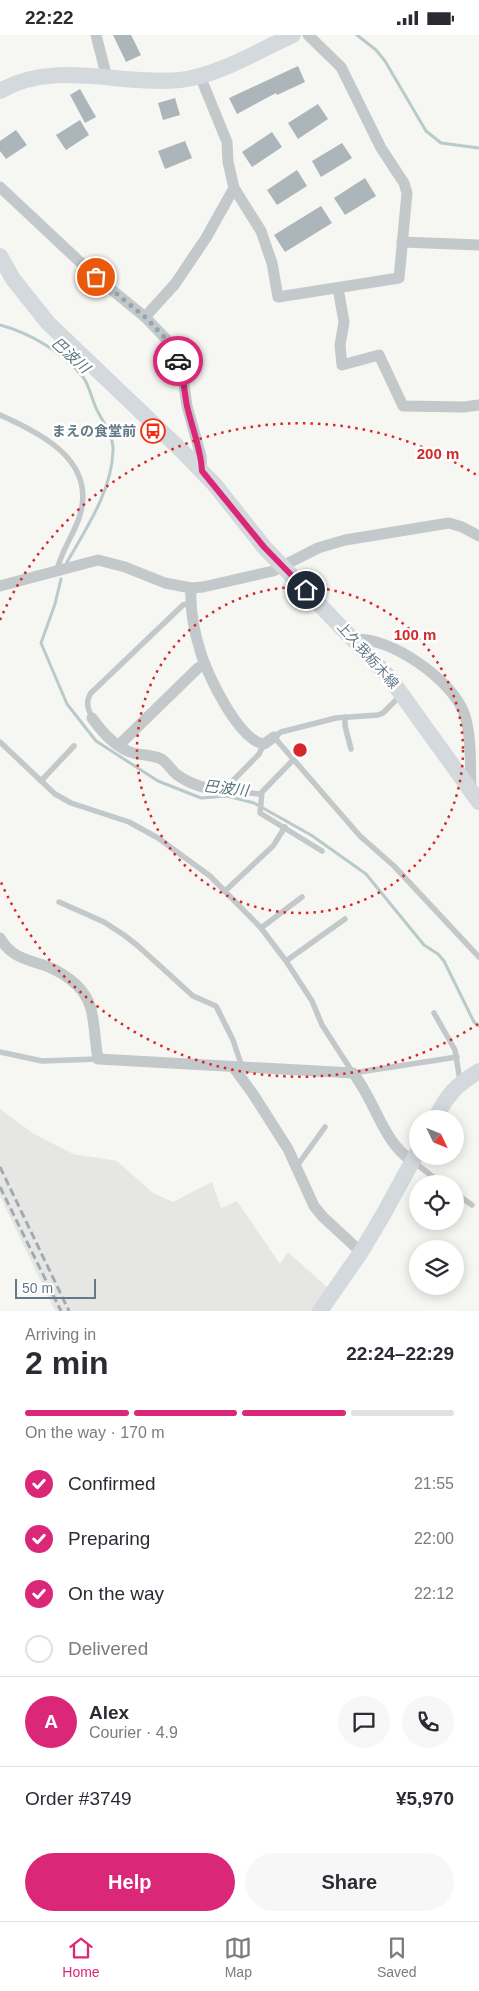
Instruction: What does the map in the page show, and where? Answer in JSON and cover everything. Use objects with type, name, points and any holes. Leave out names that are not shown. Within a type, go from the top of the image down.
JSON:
[{"type":"main road","points":[[0,91],[13,84],[42,76],[107,77],[153,81],[181,80],[214,71],[292,35]]},
{"type":"main road","name":"上久我栃木線","points":[[0,256],[13,279],[48,323],[202,471],[249,531],[354,639],[402,693],[475,797]]},
{"type":"main road","points":[[440,1110],[460,1083],[479,1071]]},
{"type":"main road","points":[[320,1311],[361,1252],[410,1165]]},
{"type":"street","points":[[96,35],[107,77]]},
{"type":"street","points":[[200,76],[227,142],[228,162],[234,188],[261,231],[272,263],[278,297],[399,278],[407,193],[404,183],[381,148],[340,67],[308,35]]},
{"type":"street","points":[[0,187],[96,277],[145,317],[172,345],[182,371],[187,405],[201,456],[202,471]]},
{"type":"street","points":[[145,317],[175,284],[206,238],[234,188]]},
{"type":"street","points":[[402,242],[479,245]]},
{"type":"street","points":[[338,288],[344,322],[340,345],[342,365],[379,355],[403,406],[464,407],[479,405]]},
{"type":"street","points":[[0,586],[98,560],[125,567],[165,583],[191,589],[273,571],[318,548],[345,540],[449,523],[479,536]]},
{"type":"street","points":[[191,589],[191,603],[200,651],[217,689],[244,731],[258,743],[269,740]]},
{"type":"street","points":[[354,639],[364,638],[384,643],[431,671],[449,692],[464,713],[475,797]]},
{"type":"street","points":[[119,745],[198,668],[205,664]]},
{"type":"street","points":[[92,718],[108,737],[119,745],[132,752],[158,758],[166,762],[176,773],[197,787],[222,791]]},
{"type":"street","points":[[0,938],[8,950],[14,954],[53,968],[77,986],[91,1008],[98,1059],[353,1073],[366,1091],[387,1134],[398,1149],[409,1154]]},
{"type":"street","points":[[238,1067],[297,1167],[314,1206],[323,1217],[361,1252]]},
{"type":"lane","points":[[0,415],[44,436],[66,457],[79,475],[83,486],[84,499],[80,517],[58,562],[57,571]]},
{"type":"lane","points":[[92,718],[87,705],[91,693],[183,605],[191,603]]},
{"type":"lane","points":[[222,791],[259,754],[269,740],[281,732],[345,717],[378,715],[384,713],[402,693]]},
{"type":"lane","points":[[345,717],[344,726],[351,749]]},
{"type":"lane","points":[[269,740],[293,760],[360,836],[394,866],[479,957]]},
{"type":"lane","points":[[0,742],[55,794],[71,803],[129,822],[158,838],[210,876],[261,928],[286,961],[312,1001],[322,1025],[353,1073],[457,1057]]},
{"type":"lane","points":[[40,781],[74,746]]},
{"type":"lane","points":[[293,760],[261,796],[260,813],[322,851]]},
{"type":"lane","points":[[222,791],[261,796]]},
{"type":"lane","points":[[225,891],[273,846],[285,827]]},
{"type":"lane","points":[[261,928],[302,897]]},
{"type":"lane","points":[[59,902],[104,922],[124,935],[193,996],[216,1006],[233,1040],[238,1067]]},
{"type":"lane","points":[[286,961],[345,919]]},
{"type":"lane","points":[[434,1013],[457,1057],[460,1083]]},
{"type":"lane","points":[[0,1052],[42,1061],[98,1059]]},
{"type":"lane","points":[[297,1167],[324,1127]]},
{"type":"lane","points":[[424,1165],[433,1175]]},
{"type":"lane","points":[[464,1199],[472,1205]]},
{"type":"shaded area","points":[[0,1109],[34,1134],[73,1154],[117,1161],[153,1193],[173,1202],[212,1182],[221,1208],[237,1201],[280,1264],[288,1252],[329,1289],[312,1311],[55,1311],[0,1196]]},
{"type":"building","points":[[113,35],[131,35],[141,55],[126,62]]},
{"type":"building","points":[[298,66],[305,82],[277,95],[276,93],[237,114],[229,98]]},
{"type":"building","points":[[80,89],[96,117],[85,123],[70,95]]},
{"type":"building","points":[[175,98],[180,115],[163,120],[158,103]]},
{"type":"building","points":[[318,104],[328,119],[298,139],[288,123]]},
{"type":"building","points":[[80,120],[89,135],[66,150],[56,135]]},
{"type":"building","points":[[16,130],[27,145],[6,159],[0,151],[0,141]]},
{"type":"building","points":[[272,132],[282,147],[252,167],[242,152]]},
{"type":"building","points":[[185,141],[192,158],[165,169],[158,151]]},
{"type":"building","points":[[342,143],[352,158],[321,177],[312,161]]},
{"type":"building","points":[[297,170],[307,186],[277,205],[267,190]]},
{"type":"building","points":[[365,178],[376,196],[345,215],[334,198]]},
{"type":"building","points":[[321,206],[332,223],[285,252],[274,235]]},
{"type":"waterway","points":[[357,35],[376,50],[385,61],[426,131],[441,143],[479,148]]},
{"type":"waterway","name":"巴波川","points":[[0,325],[23,333],[46,345],[75,368],[83,377],[112,441],[112,466],[103,495],[90,523],[67,562]]},
{"type":"waterway","name":"巴波川","points":[[61,579],[55,604],[41,643],[67,704],[96,741],[158,781],[201,798],[227,796],[254,803],[311,835],[366,874],[424,945],[438,954],[444,961],[474,1022],[479,1026]]},
{"type":"railway","points":[[0,1167],[69,1311]]},
{"type":"railway","points":[[0,1187],[61,1311]]},
{"type":"way so far","points":[[96,277],[145,317],[172,345],[178,361]]},
{"type":"place","name":"まえの食堂前","points":[[153,431]]},
{"type":"route","points":[[178,361],[182,371],[187,405],[201,456],[202,471],[249,531],[306,590]]}]
